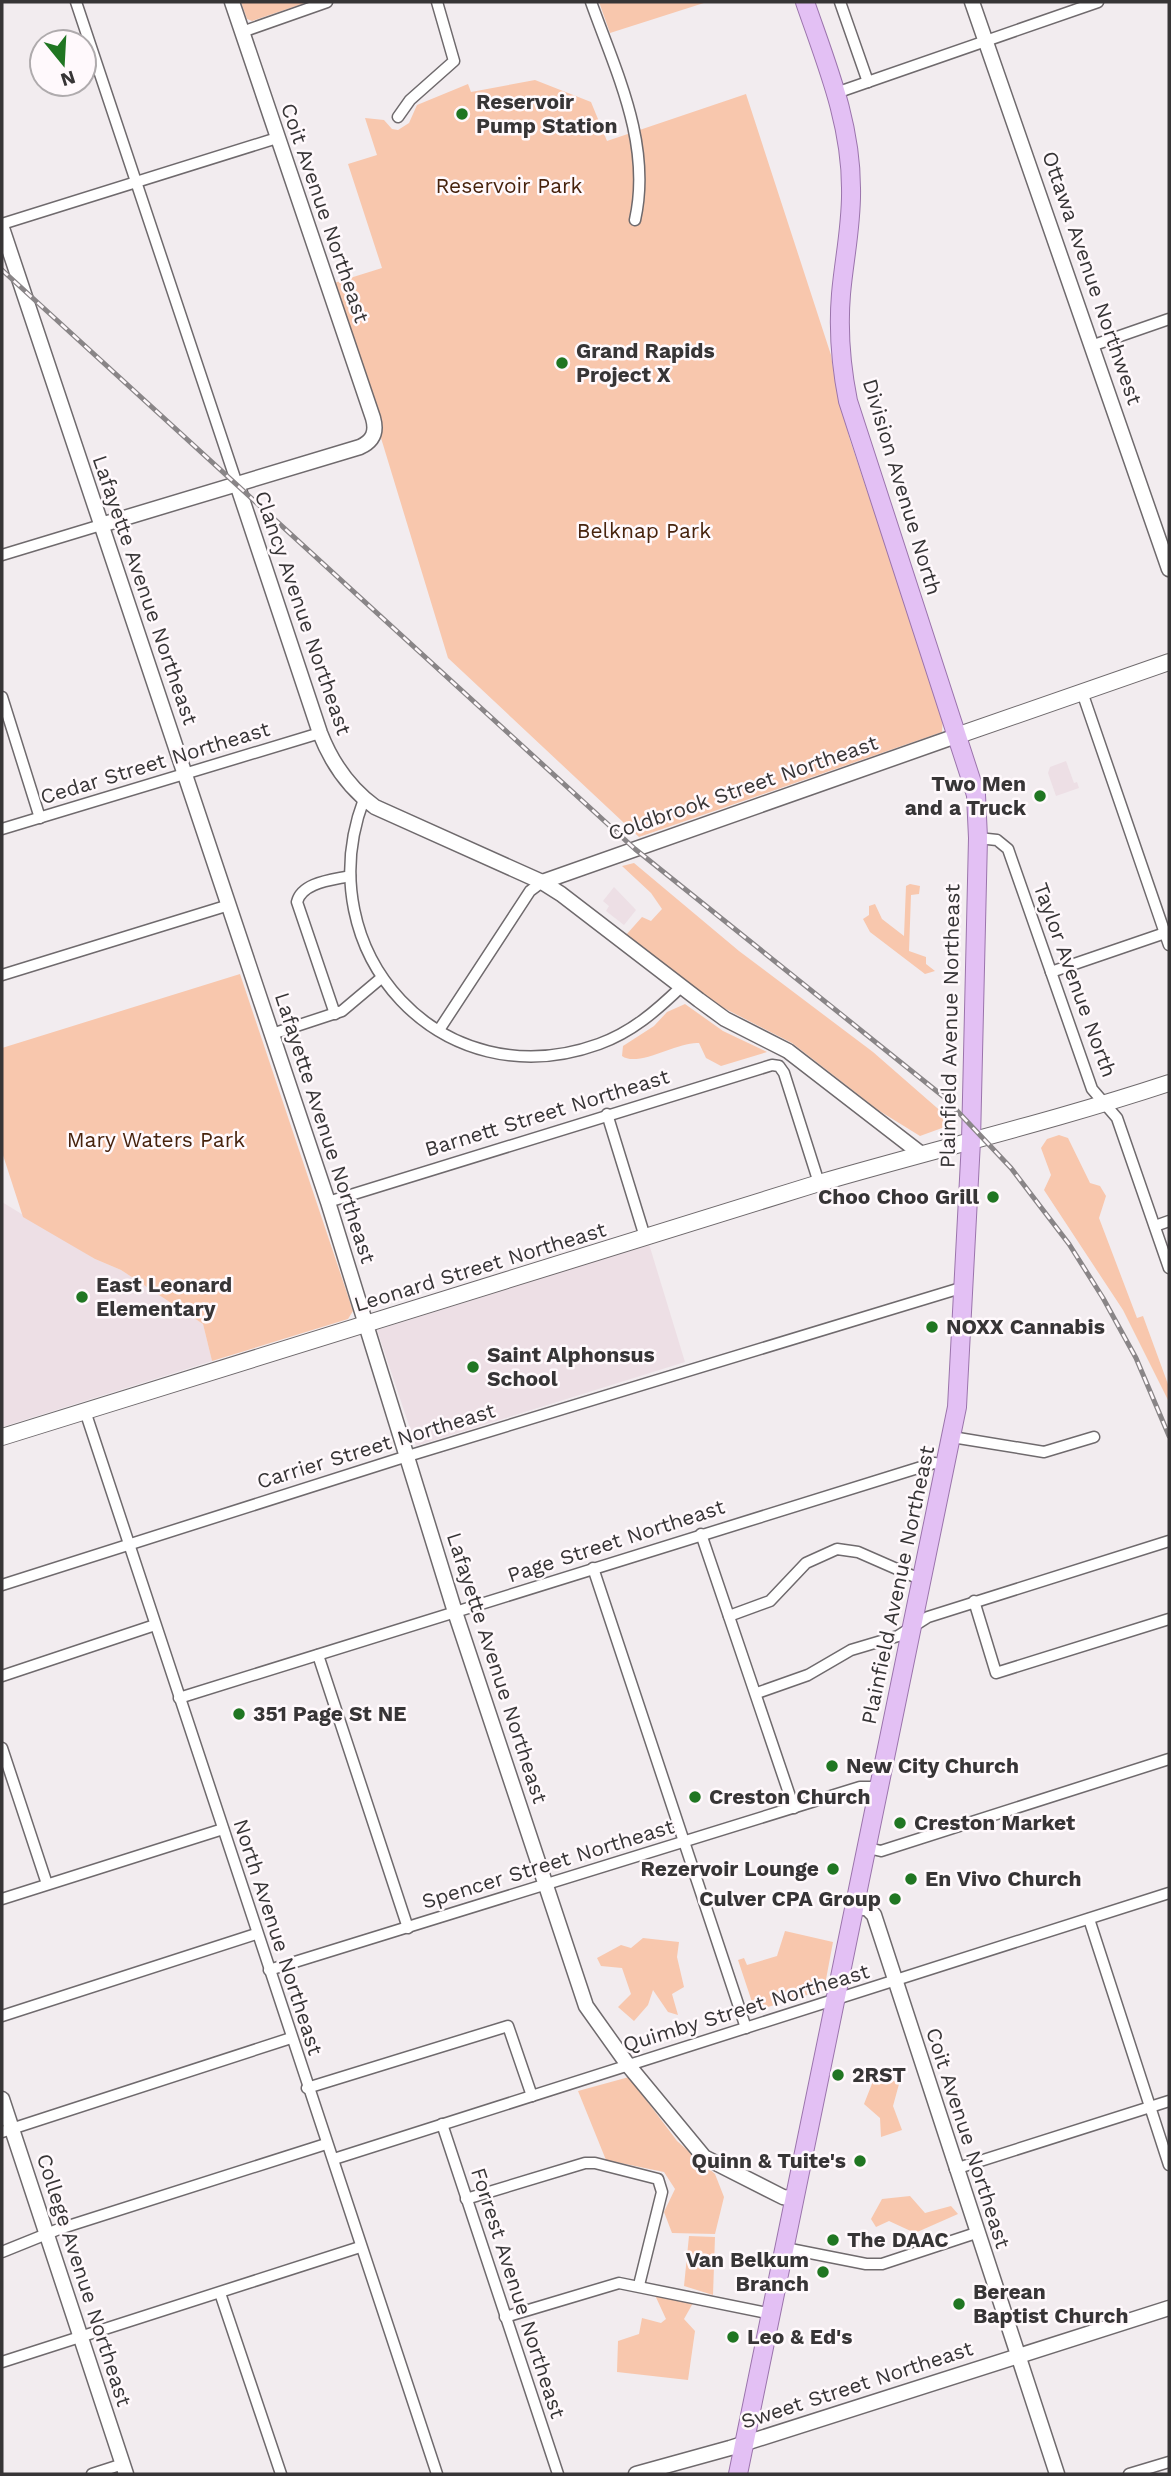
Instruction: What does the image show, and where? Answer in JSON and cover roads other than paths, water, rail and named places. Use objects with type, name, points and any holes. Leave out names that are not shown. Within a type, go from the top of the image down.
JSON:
[{"type":"main road","name":"Division Avenue North","points":[[805,2],[836,93],[847,138],[851,183],[839,313],[845,387],[853,420],[959,735]]},
{"type":"main road","points":[[959,735],[1169,662]]},
{"type":"main road","name":"Plainfield Avenue Northeast","points":[[738,2474],[960,1388],[971,1141],[978,838],[976,794],[959,735]]},
{"type":"main road","name":"Leonard Street Northeast","points":[[2,1437],[819,1183],[1105,1104],[1169,1083]]},
{"type":"street","name":"Clancy Avenue Northeast","points":[[76,2],[320,733],[345,780],[375,807],[542,882],[724,1018],[788,1051],[920,1153]]},
{"type":"street","name":"Coit Avenue Northeast","points":[[232,2],[373,418],[373,437],[360,447],[237,484]]},
{"type":"street","points":[[242,32],[327,2]]},
{"type":"street","points":[[398,117],[410,100],[448,69],[455,57],[437,2]]},
{"type":"street","points":[[591,2],[629,110],[639,148],[640,170],[635,220]]},
{"type":"street","points":[[840,2],[868,82]]},
{"type":"street","name":"Ottawa Avenue Northwest","points":[[972,2],[1094,345],[1169,569]]},
{"type":"street","points":[[836,93],[1098,2]]},
{"type":"street","points":[[2,226],[277,138]]},
{"type":"street","name":"Lafayette Avenue Northeast","points":[[2,226],[328,1202],[455,1612],[586,2007],[628,2065],[704,2157],[783,2197],[795,2199]]},
{"type":"street","points":[[1094,345],[1169,319]]},
{"type":"street","points":[[2,555],[237,484]]},
{"type":"street","points":[[1082,692],[1169,946]]},
{"type":"street","points":[[2,697],[40,818]]},
{"type":"street","name":"Cedar Street Northeast","points":[[2,829],[320,733]]},
{"type":"street","name":"Coldbrook Street Northeast","points":[[542,882],[959,735]]},
{"type":"street","points":[[364,799],[352,846],[350,876],[360,938],[380,979],[412,1012],[439,1030],[470,1045],[497,1051],[541,1054],[570,1052],[599,1044],[629,1030],[681,988]]},
{"type":"street","name":"Taylor Avenue North","points":[[978,838],[994,839],[1006,846],[1092,1089],[1117,1118],[1169,1268]]},
{"type":"street","points":[[335,1014],[297,902],[299,895],[307,888],[350,876]]},
{"type":"street","points":[[439,1030],[530,891],[542,882]]},
{"type":"street","points":[[2,975],[229,905]]},
{"type":"street","points":[[1051,972],[1165,933]]},
{"type":"street","points":[[272,1034],[335,1014],[380,979]]},
{"type":"street","name":"Barnett Street Northeast","points":[[328,1202],[607,1114],[763,1067],[779,1066],[784,1073],[819,1183]]},
{"type":"street","points":[[607,1114],[645,1237]]},
{"type":"street","points":[[1155,1226],[1169,1221]]},
{"type":"street","name":"Carrier Street Northeast","points":[[2,1584],[408,1456],[964,1287]]},
{"type":"street","name":"North Avenue Northeast","points":[[85,1411],[437,2474]]},
{"type":"street","points":[[952,1437],[1044,1452],[1094,1437]]},
{"type":"street","name":"Page Street Northeast","points":[[179,1698],[934,1463],[946,1465]]},
{"type":"street","points":[[702,1534],[794,1808]]},
{"type":"street","points":[[757,1693],[796,1681],[851,1650],[898,1636],[928,1617],[1169,1541]]},
{"type":"street","points":[[729,1616],[770,1601],[806,1563],[837,1549],[858,1552],[922,1580]]},
{"type":"street","points":[[593,1568],[746,2028]]},
{"type":"street","points":[[974,1601],[996,1673],[1169,1619]]},
{"type":"street","points":[[2,1676],[155,1625]]},
{"type":"street","points":[[318,1655],[408,1928]]},
{"type":"street","points":[[2,1748],[47,1884]]},
{"type":"street","points":[[868,1848],[881,1851],[1169,1759]]},
{"type":"street","name":"Spencer Street Northeast","points":[[269,1970],[860,1787],[880,1787]]},
{"type":"street","points":[[2,1899],[223,1829]]},
{"type":"street","name":"Quimby Street Northeast","points":[[334,2159],[1169,1893]]},
{"type":"street","name":"Coit Avenue Northeast","points":[[855,1906],[868,1909],[874,1915],[1057,2474]]},
{"type":"street","points":[[1088,1919],[1169,2165]]},
{"type":"street","points":[[2,2015],[256,1934]]},
{"type":"street","points":[[307,2088],[508,2026],[532,2096]]},
{"type":"street","points":[[7,2130],[291,2038]]},
{"type":"street","name":"College Avenue Northeast","points":[[2,2099],[7,2130],[47,2235],[125,2469]]},
{"type":"street","points":[[955,2169],[1169,2101]]},
{"type":"street","name":"Forrest Avenue Northeast","points":[[442,2124],[558,2474]]},
{"type":"street","points":[[2,2252],[326,2144]]},
{"type":"street","points":[[466,2199],[572,2166],[595,2163],[658,2179],[662,2192],[639,2285]]},
{"type":"street","points":[[785,2248],[882,2264],[976,2233]]},
{"type":"street","points":[[2,2362],[360,2247]]},
{"type":"street","points":[[505,2317],[619,2283],[772,2314]]},
{"type":"street","points":[[220,2293],[281,2474]]},
{"type":"street","name":"Sweet Street Northeast","points":[[636,2474],[744,2443],[1169,2308]]},
{"type":"street","points":[[1129,2474],[1169,2462]]},
{"type":"street","points":[[92,2474],[125,2469]]},
{"type":"railway","points":[[2,270],[635,849],[944,1097],[1011,1168],[1069,1244],[1136,1358],[1169,1436]]},
{"type":"place","name":"Reservoir Pump Station","points":[[462,114]]},
{"type":"place","name":"Grand Rapids Project X","points":[[562,363]]},
{"type":"place","name":"Two Men and a Truck","points":[[1040,796]]},
{"type":"place","name":"Choo Choo Grill","points":[[993,1197]]},
{"type":"place","name":"East Leonard Elementary","points":[[82,1297]]},
{"type":"place","name":"NOXX Cannabis","points":[[932,1327]]},
{"type":"place","name":"Saint Alphonsus School","points":[[473,1367]]},
{"type":"place","name":"351 Page St NE","points":[[239,1714]]},
{"type":"place","name":"New City Church","points":[[832,1766]]},
{"type":"place","name":"Creston Church","points":[[695,1797]]},
{"type":"place","name":"Creston Market","points":[[900,1823]]},
{"type":"place","name":"Rezervoir Lounge","points":[[833,1869]]},
{"type":"place","name":"En Vivo Church","points":[[911,1879]]},
{"type":"place","name":"Culver CPA Group","points":[[895,1899]]},
{"type":"place","name":"2RST","points":[[838,2075]]},
{"type":"place","name":"Quinn & Tuite's","points":[[860,2161]]},
{"type":"place","name":"The DAAC","points":[[833,2240]]},
{"type":"place","name":"Van Belkum Branch","points":[[823,2272]]},
{"type":"place","name":"Berean Baptist Church","points":[[959,2304]]},
{"type":"place","name":"Leo & Ed's","points":[[733,2337]]},
{"type":"park label","name":"Reservoir Park","points":[[509,186]]},
{"type":"park label","name":"Belknap Park","points":[[644,531]]},
{"type":"park label","name":"Mary Waters Park","points":[[156,1140]]}]
